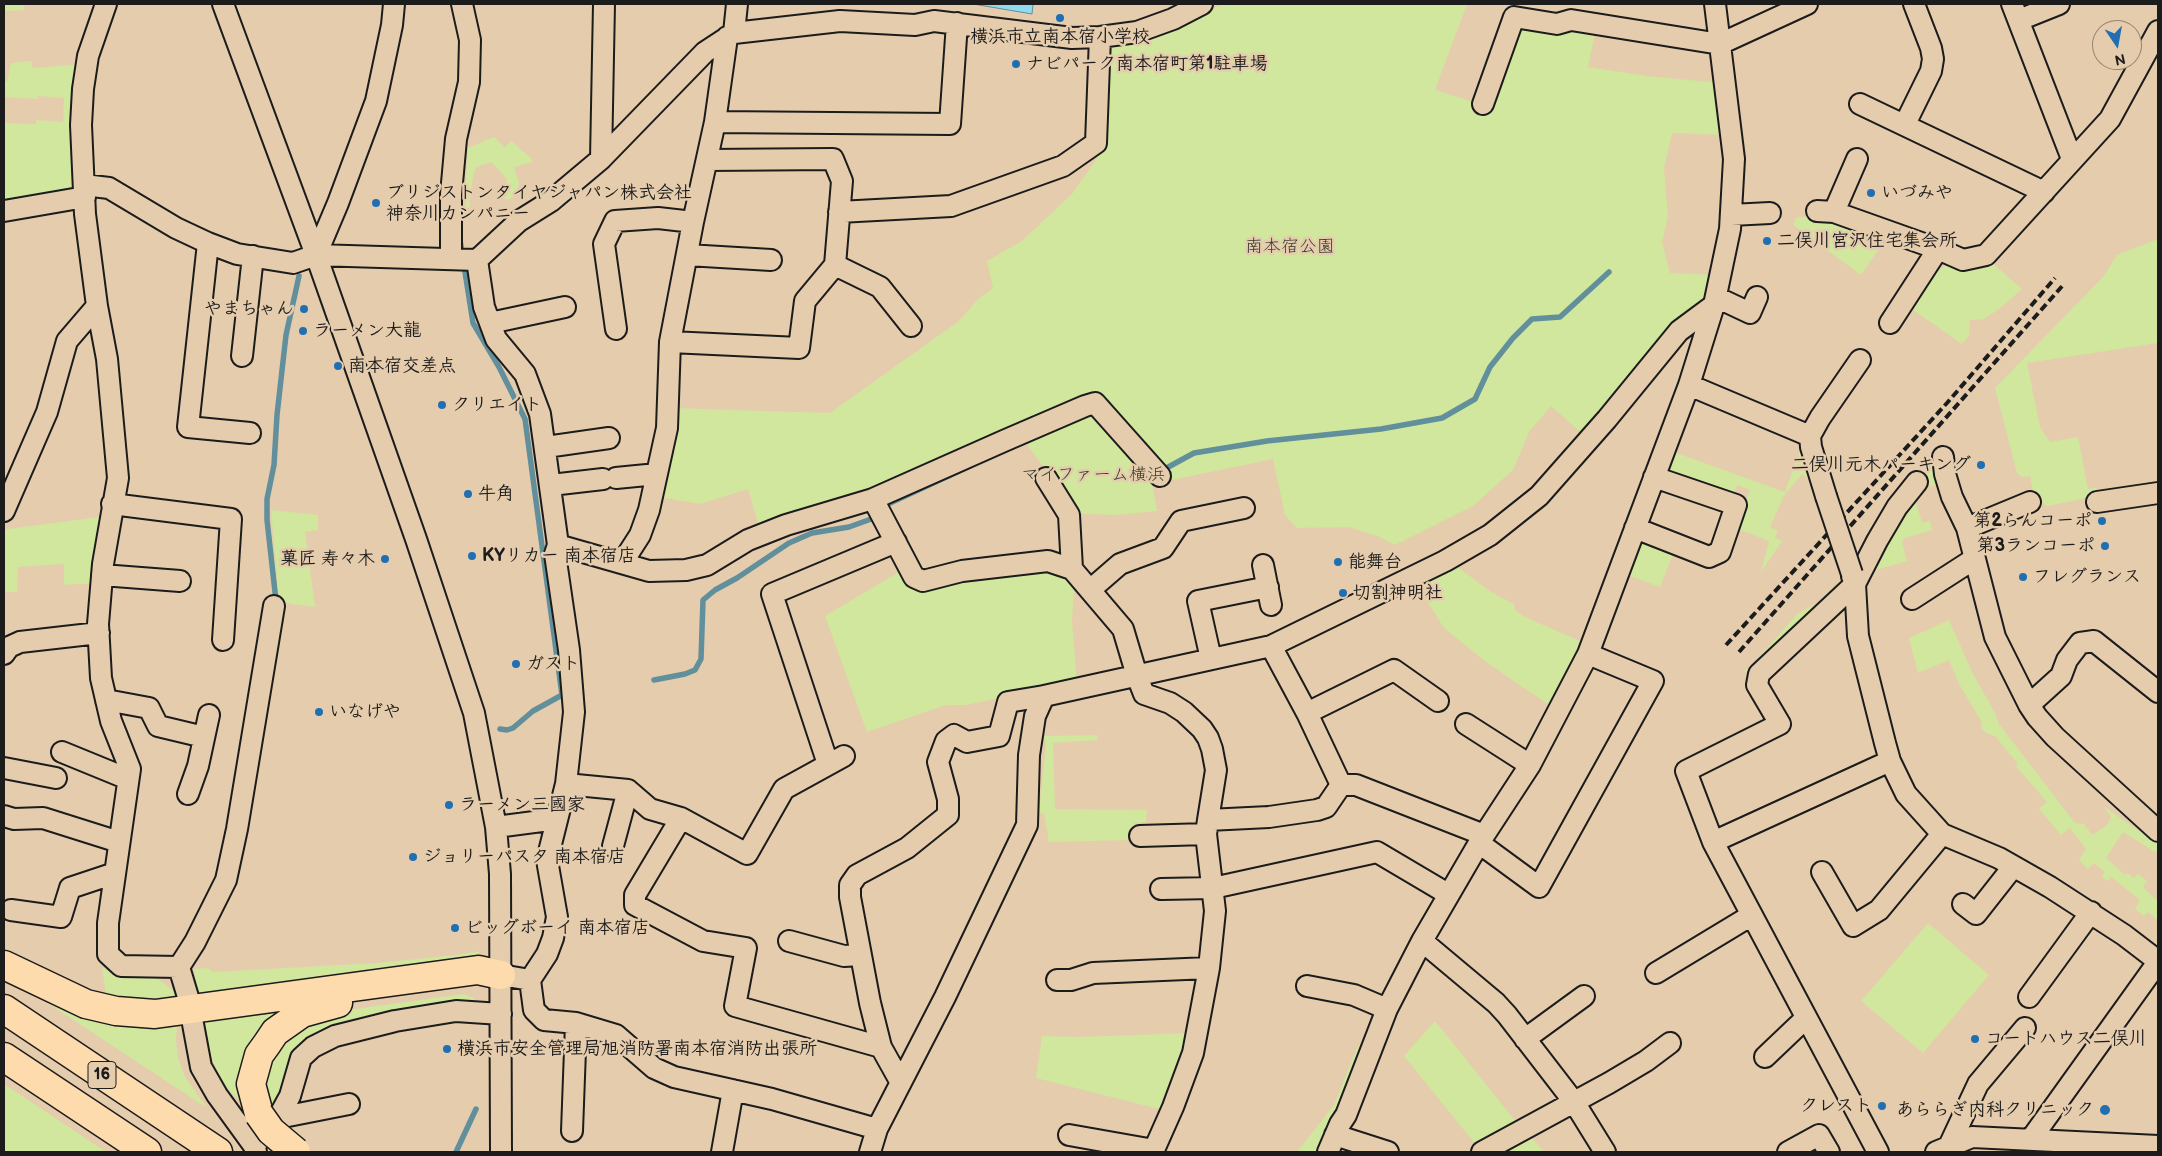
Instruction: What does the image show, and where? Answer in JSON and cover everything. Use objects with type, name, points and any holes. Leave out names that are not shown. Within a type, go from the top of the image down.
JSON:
[{"type":"highway","points":[[4,965],[86,1004],[116,1010],[155,1014],[478,970],[501,975]]},
{"type":"highway","points":[[296,1152],[271,1131],[268,1116],[251,1084],[259,1055],[275,1032],[295,1017],[319,1007],[478,986],[501,975]]},
{"type":"highway","name":"16","points":[[4,1009],[209,1147]]},
{"type":"highway","name":"16","points":[[4,1057],[147,1152]]},
{"type":"street","points":[[106,4],[88,56],[83,89],[81,125],[85,214],[97,306],[107,359],[118,478],[112,504],[102,574],[99,633],[101,678],[111,721],[130,769],[108,923],[108,954],[121,966],[179,967]]},
{"type":"street","points":[[223,4],[316,255],[416,539],[474,713],[496,827],[500,874],[501,1152]]},
{"type":"street","points":[[316,255],[338,204],[376,100],[392,25],[394,4]]},
{"type":"street","points":[[462,4],[470,40],[469,82],[456,139],[452,194],[464,259],[496,339],[525,374],[540,414],[546,446],[558,545],[555,554],[569,650],[574,712],[566,784],[556,819],[548,860],[557,917],[554,938],[547,954],[530,980],[534,1010],[544,1020],[576,1023],[616,1035],[654,1068],[674,1077],[772,1099],[876,1129]]},
{"type":"street","points":[[600,158],[604,4]]},
{"type":"street","points":[[622,563],[640,535],[649,510],[667,428],[670,342],[693,222],[715,122],[736,4]]},
{"type":"street","points":[[4,211],[84,191],[109,188],[176,228],[237,254],[293,262],[316,255],[464,259],[551,201],[600,158],[705,52],[730,35],[840,21],[915,25],[936,12],[957,23],[1072,38],[1100,37],[1138,32],[1173,19],[1202,4]]},
{"type":"street","points":[[1388,1152],[1331,1143],[1346,1115],[1387,1009],[1422,941],[1448,894],[1530,765],[1588,654],[1689,385],[1715,301],[1730,230],[1734,159],[1715,4]]},
{"type":"street","points":[[1483,104],[1514,10],[1557,24],[1571,20],[1720,44],[1807,4]]},
{"type":"street","points":[[1905,124],[1931,71],[1933,58],[1914,4]]},
{"type":"street","points":[[2059,4],[2016,12],[2072,159]]},
{"type":"street","points":[[715,122],[950,124],[957,23]]},
{"type":"street","points":[[1857,159],[1826,211],[1938,249],[1963,260],[1986,256],[2110,119],[2158,31]]},
{"type":"street","points":[[839,212],[951,206],[1063,166],[1096,143],[1100,37]]},
{"type":"street","points":[[1860,104],[2044,192]]},
{"type":"street","points":[[670,342],[799,348],[805,301],[835,265],[842,181],[833,159],[707,160]]},
{"type":"street","points":[[1730,214],[1770,213]]},
{"type":"street","points":[[616,328],[604,244],[615,221],[658,218],[693,222]]},
{"type":"street","points":[[208,243],[188,427],[250,433]]},
{"type":"street","points":[[1890,323],[1938,249]]},
{"type":"street","points":[[687,255],[771,260]]},
{"type":"street","points":[[242,356],[253,256]]},
{"type":"street","points":[[835,265],[880,287],[911,326]]},
{"type":"street","points":[[1715,301],[1750,313],[1757,297]]},
{"type":"street","points":[[900,1082],[881,1047],[860,954],[850,898],[850,885],[857,875],[907,848],[948,816],[948,799],[938,762],[946,741],[954,736],[966,742],[999,736],[1008,702],[1044,696],[1271,646],[1446,561],[1490,535],[1539,496],[1607,420],[1679,331],[1715,301]]},
{"type":"street","points":[[4,511],[47,412],[67,341],[97,306]]},
{"type":"street","points":[[490,323],[565,307]]},
{"type":"street","points":[[1860,360],[1820,418],[1810,436],[1826,496],[1853,579],[1858,636],[1890,761],[1906,794],[1942,834],[1983,850],[2091,912],[2158,961],[2032,1139]]},
{"type":"street","points":[[1689,385],[1810,436]]},
{"type":"street","points":[[558,545],[650,571],[686,570],[707,565],[748,540],[786,525],[874,500],[1014,436],[1095,403],[1160,476]]},
{"type":"street","points":[[546,446],[609,438]]},
{"type":"street","points":[[1943,457],[1945,474],[1952,497],[1967,528],[1995,637],[2029,705],[2037,718],[2055,737],[2158,831]]},
{"type":"street","points":[[551,486],[657,474]]},
{"type":"street","points":[[1635,528],[1709,557],[1720,552],[1736,505],[1654,477]]},
{"type":"street","points":[[1046,478],[1069,515],[1072,569]]},
{"type":"street","points":[[1870,1149],[1806,1018],[1713,842],[1686,771],[1780,724],[1757,685],[1759,674],[1853,579],[1898,507],[1917,482]]},
{"type":"street","points":[[2097,502],[2158,493]]},
{"type":"street","points":[[874,500],[914,577],[922,581],[962,571],[1048,560],[1072,569],[1123,629],[1144,694],[1170,703],[1184,712],[1202,729],[1212,749],[1216,770],[1207,827],[1214,911],[1209,968],[1192,1053],[1173,1107],[1153,1151],[1069,1135]]},
{"type":"street","points":[[1967,528],[2030,502]]},
{"type":"street","points":[[112,504],[231,519],[223,640]]},
{"type":"street","points":[[1090,590],[1120,564],[1163,548],[1181,520],[1244,508]]},
{"type":"street","points":[[566,784],[628,790],[650,810],[681,818],[748,854],[784,788],[836,760],[772,594],[896,542]]},
{"type":"street","points":[[1912,599],[1974,559]]},
{"type":"street","points":[[1211,659],[1198,601],[1270,596],[1263,565]]},
{"type":"street","points":[[102,574],[180,581]]},
{"type":"street","points":[[188,996],[179,967],[195,942],[226,880],[237,829],[274,606]]},
{"type":"street","points":[[4,654],[9,647],[20,642],[99,633]]},
{"type":"street","points":[[2029,705],[2061,676],[2067,660],[2080,642],[2094,641],[2158,692]]},
{"type":"street","points":[[1271,646],[1307,713],[1341,786]]},
{"type":"street","points":[[1341,786],[1356,785],[1482,839],[1539,887],[1653,680],[1588,654]]},
{"type":"street","points":[[1307,713],[1394,670],[1438,701]]},
{"type":"street","points":[[870,1152],[876,1129],[945,997],[1027,825],[1029,818],[1029,754],[1035,716],[1044,696]]},
{"type":"street","points":[[106,700],[149,708],[158,726],[204,737]]},
{"type":"street","points":[[188,794],[198,766],[209,715]]},
{"type":"street","points":[[1466,724],[1530,765]]},
{"type":"street","points":[[62,752],[128,779]]},
{"type":"street","points":[[1713,842],[1890,761]]},
{"type":"street","points":[[4,768],[56,778]]},
{"type":"street","points":[[1140,836],[1317,810],[1326,807],[1341,786]]},
{"type":"street","points":[[613,846],[628,790]]},
{"type":"street","points":[[4,816],[14,820],[42,818],[119,842]]},
{"type":"street","points":[[681,818],[635,895],[635,905],[702,941],[746,948],[735,1006],[881,1047]]},
{"type":"street","points":[[496,827],[556,819]]},
{"type":"street","points":[[1822,872],[1853,926],[1879,910],[1942,834]]},
{"type":"street","points":[[1161,889],[1213,888],[1377,852],[1448,894]]},
{"type":"street","points":[[1963,904],[1976,914],[2013,867]]},
{"type":"street","points":[[12,910],[60,917],[70,888],[115,873]]},
{"type":"street","points":[[2029,997],[2091,912]]},
{"type":"street","points":[[1656,973],[1752,915]]},
{"type":"street","points":[[790,941],[844,956],[860,954]]},
{"type":"street","points":[[1422,941],[1496,1003],[1574,1102],[1605,1152]]},
{"type":"street","points":[[1057,980],[1071,980],[1093,974],[1209,968]]},
{"type":"street","points":[[501,975],[530,980]]},
{"type":"street","points":[[1307,986],[1354,994],[1387,1009]]},
{"type":"street","points":[[1525,1039],[1584,996]]},
{"type":"street","points":[[255,1149],[268,1116],[290,1096],[300,1058],[313,1047],[335,1036],[395,1022],[456,1011],[501,1014]]},
{"type":"street","points":[[1765,1057],[1806,1018]]},
{"type":"street","points":[[572,1132],[576,1023]]},
{"type":"street","points":[[193,1024],[201,1067],[217,1095],[255,1149]]},
{"type":"street","points":[[1942,1149],[1978,1084],[2025,1028]]},
{"type":"street","points":[[1482,1152],[1646,1061],[1670,1042]]},
{"type":"street","points":[[722,1152],[733,1090]]},
{"type":"street","points":[[268,1116],[349,1104]]},
{"type":"street","points":[[1788,1152],[1819,1135],[1829,1152]]},
{"type":"street","points":[[1942,1149],[1972,1137],[2032,1139],[2151,1148]]},
{"type":"green space","points":[[4,4],[24,4],[24,10],[4,11]]},
{"type":"green space","name":"南本宿公園","points":[[1223,4],[1467,4],[1435,90],[1490,107],[1518,28],[1574,28],[1595,33],[1588,67],[1646,76],[1722,83],[1725,135],[1672,133],[1664,168],[1668,216],[1662,242],[1670,273],[1716,275],[1708,304],[1585,436],[1551,406],[1529,432],[1513,470],[1473,506],[1395,545],[1377,536],[1349,527],[1297,528],[1285,515],[1273,459],[1167,481],[1092,397],[880,489],[760,529],[748,489],[700,504],[660,497],[671,408],[830,413],[959,321],[978,299],[993,288],[987,261],[1022,241],[1072,194],[1096,160],[1099,144],[1104,47],[1142,42],[1184,25]]},
{"type":"green space","points":[[31,61],[33,68],[81,64],[78,186],[74,194],[4,205],[4,123],[36,124],[36,120],[63,122],[64,98],[38,96],[38,99],[4,97],[4,82],[7,82],[11,63]]},
{"type":"green space","points":[[494,137],[505,147],[511,141],[531,158],[532,162],[514,167],[519,183],[517,195],[507,200],[504,198],[507,179],[491,162],[476,167],[469,208],[466,208],[465,191],[468,148]]},
{"type":"green space","points":[[1825,216],[1885,240],[1861,275],[1793,225],[1797,217]]},
{"type":"green space","points":[[2158,239],[2158,343],[2027,363],[2040,427],[2050,442],[2078,437],[2088,489],[2096,488],[2097,496],[2047,506],[2034,497],[2030,476],[2022,477],[2017,473],[1995,388],[2103,277],[2117,255]]},
{"type":"green space","points":[[1992,263],[2022,289],[1984,319],[1970,320],[1969,336],[1962,344],[1913,310],[1938,270],[1950,264],[1964,272],[1985,268]]},
{"type":"green space","name":"マイファーム横浜","points":[[1092,414],[1152,482],[1157,511],[1116,515],[1070,513],[1043,466],[1025,442],[1083,415]]},
{"type":"green space","points":[[1804,439],[1820,488],[1802,474],[1784,496],[1770,527],[1778,531],[1775,538],[1782,541],[1761,572],[1769,541],[1736,528],[1750,490],[1737,485],[1733,497],[1664,471],[1671,451],[1785,492]]},
{"type":"green space","points":[[1934,460],[1940,485],[1919,488],[1914,495],[1922,523],[1930,521],[1932,530],[1905,538],[1902,542],[1907,561],[1876,570],[1871,563],[1931,461]]},
{"type":"green space","points":[[271,510],[318,515],[318,530],[305,532],[315,607],[279,602]]},
{"type":"green space","points":[[108,516],[98,583],[64,585],[64,564],[18,567],[17,592],[4,592],[4,531]]},
{"type":"green space","points":[[1636,535],[1675,549],[1660,587],[1622,573]]},
{"type":"green space","points":[[1451,562],[1491,592],[1514,604],[1515,610],[1525,617],[1587,644],[1555,709],[1486,662],[1444,628],[1415,582]]},
{"type":"green space","points":[[904,569],[911,583],[1047,569],[1069,576],[1074,590],[1072,621],[1077,683],[965,705],[946,705],[867,732],[825,616]]},
{"type":"green space","points":[[1848,574],[1850,581],[1750,675],[1744,671],[1750,668],[1797,614],[1817,603]]},
{"type":"green space","points":[[1949,620],[1972,672],[1995,713],[1999,724],[2075,823],[2084,824],[2092,835],[2107,825],[2111,817],[2103,806],[2158,844],[2158,850],[2155,852],[2123,832],[2106,858],[2125,875],[2127,873],[2134,878],[2138,874],[2147,881],[2143,887],[2158,901],[2158,920],[2148,912],[2144,916],[2135,909],[2140,900],[2111,877],[2107,881],[2102,877],[2105,872],[2094,863],[2088,869],[2079,860],[2086,849],[2070,828],[2061,835],[2039,809],[2047,802],[2016,766],[2018,764],[1995,736],[1986,733],[1982,729],[1981,721],[1959,684],[1949,660],[1918,673],[1909,638]]},
{"type":"green space","points":[[1097,735],[1098,740],[1053,743],[1055,809],[1147,810],[1146,822],[1134,823],[1135,840],[1049,842],[1044,813],[1039,813],[1046,744],[1043,736]]},
{"type":"green space","points":[[1928,923],[1989,975],[1923,1053],[1861,1001]]},
{"type":"green space","points":[[481,951],[471,958],[198,996],[194,969],[208,968],[213,972],[377,963]]},
{"type":"green space","points":[[102,967],[111,973],[157,978],[174,991],[177,998],[140,1000],[106,996]]},
{"type":"green space","points":[[463,994],[471,997],[482,1006],[478,1007],[469,1000],[456,1000],[335,1030],[275,1108],[271,1105],[265,1076],[274,1051],[300,1025],[341,1011]]},
{"type":"green space","points":[[37,996],[90,1015],[157,1026],[177,1026],[178,1058],[185,1077],[207,1108]]},
{"type":"green space","points":[[302,1001],[243,1102],[223,1087],[210,1053],[203,1020]]},
{"type":"green space","points":[[1435,1021],[1517,1123],[1481,1151],[1404,1056]]},
{"type":"green space","points":[[1193,1033],[1167,1111],[1036,1078],[1042,1036],[1077,1037]]},
{"type":"green space","points":[[1364,1044],[1324,1152],[1297,1152],[1334,1105],[1358,1046]]},
{"type":"green space","points":[[4,1084],[106,1152],[4,1152]]},
{"type":"green space","points":[[1527,1133],[1544,1152],[1491,1152]]},
{"type":"water","points":[[973,4],[1033,4],[1032,14]]},
{"type":"waterway","points":[[460,240],[473,323],[499,367],[525,419],[562,695],[533,711],[513,728],[507,730],[500,729]]},
{"type":"waterway","points":[[1161,471],[1194,453],[1267,441],[1381,429],[1442,418],[1475,399],[1490,367],[1513,338],[1532,319],[1560,317],[1609,272]]},
{"type":"waterway","points":[[275,603],[267,520],[267,499],[274,465],[277,415],[286,335],[299,276]]},
{"type":"waterway","points":[[654,680],[685,674],[695,670],[701,659],[703,600],[715,590],[737,578],[789,543],[812,533],[849,527],[874,518],[888,504],[970,466]]},
{"type":"waterway","points":[[456,1152],[476,1109]]},
{"type":"railway","points":[[1726,645],[1947,403],[2055,278]]},
{"type":"railway","points":[[1739,652],[2064,284]]},
{"type":"place","name":"横浜市立南本宿小学校","points":[[1060,18]]},
{"type":"place","name":"ナビパーク南本宿町第1駐車場","points":[[1016,64]]},
{"type":"place","name":"いづみや","points":[[1871,193]]},
{"type":"place","name":"ブリジストンタイヤジャパン株式会社 神奈川カンパニー","points":[[376,203]]},
{"type":"place","name":"二俣川宮沢住宅集会所","points":[[1767,241]]},
{"type":"place","name":"やまちゃん","points":[[304,309]]},
{"type":"place","name":"ラーメン大龍","points":[[303,331]]},
{"type":"place","name":"南本宿交差点","points":[[338,366]]},
{"type":"place","name":"クリエイト","points":[[442,405]]},
{"type":"place","name":"二俣川元木パーキング","points":[[1981,465]]},
{"type":"place","name":"牛角","points":[[468,494]]},
{"type":"place","name":"第2らんコーポ","points":[[2102,521]]},
{"type":"place","name":"第3ランコーポ","points":[[2105,546]]},
{"type":"place","name":"KYリカー 南本宿店","points":[[472,556]]},
{"type":"place","name":"菓匠 寿々木","points":[[385,559]]},
{"type":"place","name":"能舞台","points":[[1338,562]]},
{"type":"place","name":"フレグランス","points":[[2023,577]]},
{"type":"place","name":"切割神明社","points":[[1343,593]]},
{"type":"place","name":"ガスト","points":[[516,664]]},
{"type":"place","name":"いなげや","points":[[319,712]]},
{"type":"place","name":"ラーメン三國家","points":[[449,805]]},
{"type":"place","name":"ジョリーパスタ 南本宿店","points":[[413,857]]},
{"type":"place","name":"ビッグボーイ 南本宿店","points":[[455,928]]},
{"type":"place","name":"コートハウス二俣川","points":[[1975,1039]]},
{"type":"place","name":"横浜市安全管理局旭消防署南本宿消防出張所","points":[[447,1049]]},
{"type":"place","name":"クレスト","points":[[1882,1106]]},
{"type":"place","name":"あららぎ内科クリニック","points":[[2105,1110]]}]
